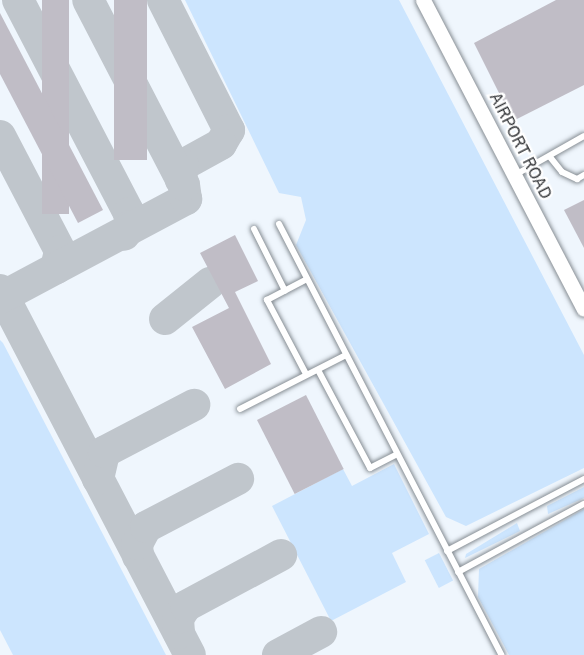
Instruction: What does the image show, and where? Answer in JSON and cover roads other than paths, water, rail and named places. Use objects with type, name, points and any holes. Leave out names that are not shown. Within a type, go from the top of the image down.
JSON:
[{"type":"street","name":"AIRPORT ROAD","points":[[423,0],[584,309]]},
{"type":"lane","points":[[515,175],[584,136]]},
{"type":"lane","points":[[550,157],[562,172],[577,179],[584,175]]},
{"type":"lane","points":[[279,224],[501,655]]},
{"type":"lane","points":[[254,229],[285,291]]},
{"type":"lane","points":[[306,374],[267,300],[307,279]]},
{"type":"lane","points":[[240,409],[346,355]]},
{"type":"lane","points":[[318,370],[370,468],[397,454]]},
{"type":"lane","points":[[447,551],[584,480]]},
{"type":"lane","points":[[458,572],[584,504]]}]
